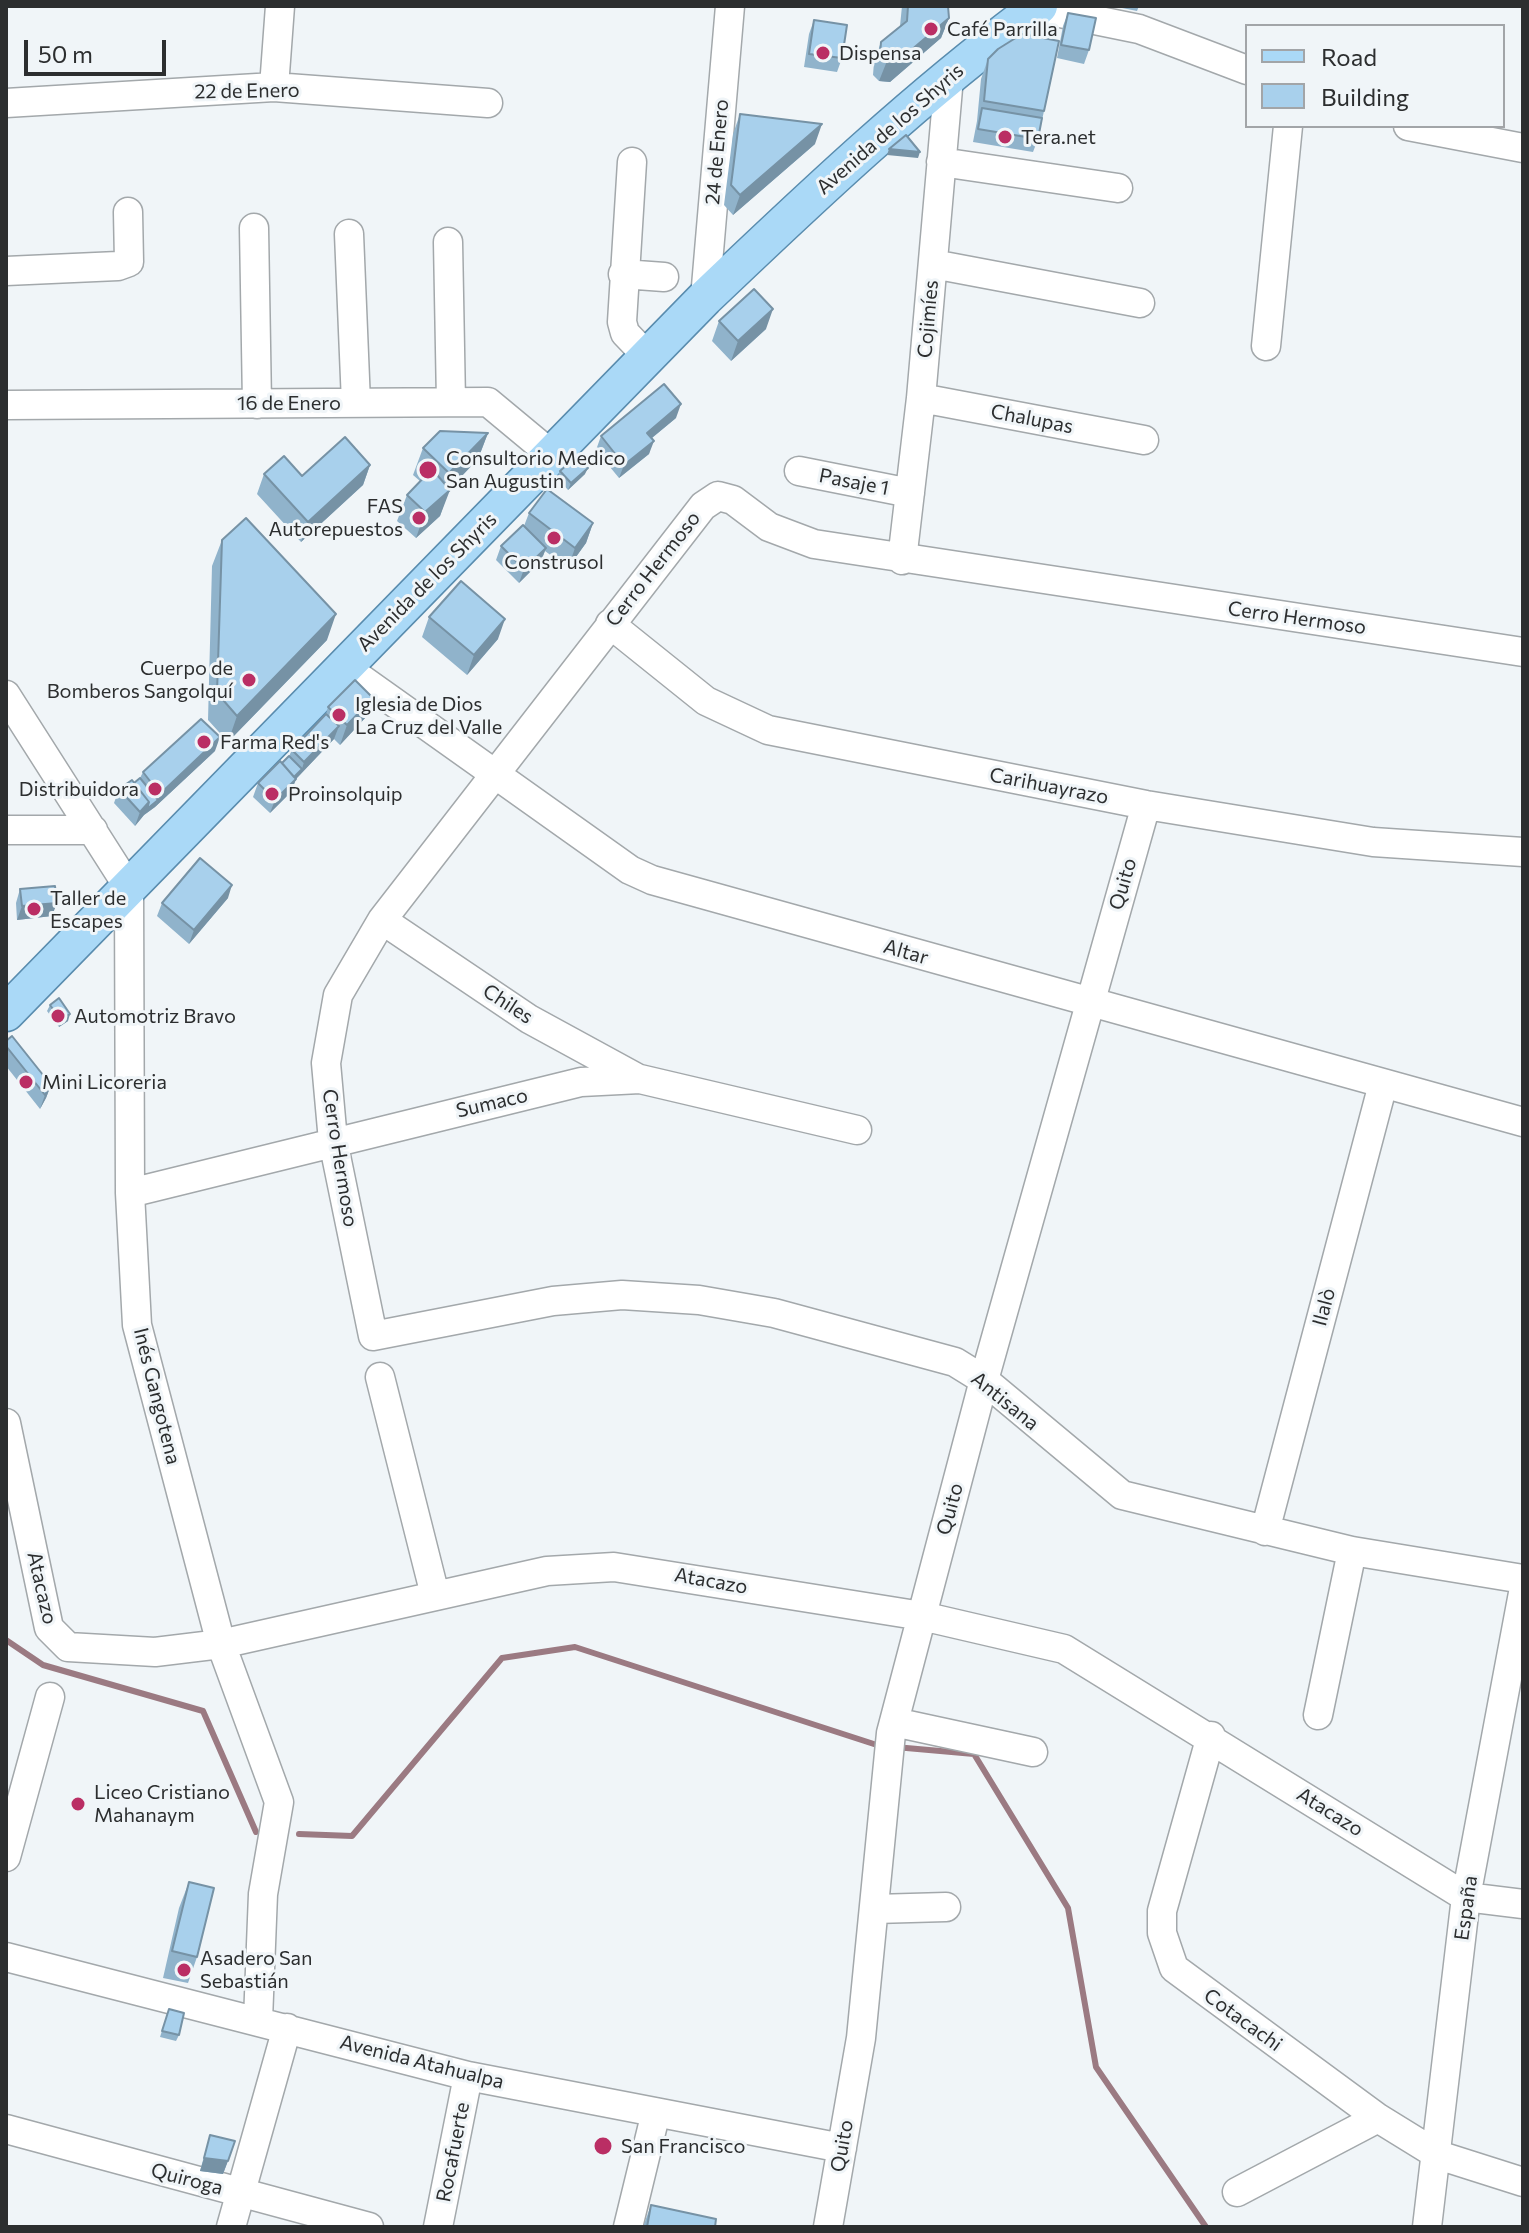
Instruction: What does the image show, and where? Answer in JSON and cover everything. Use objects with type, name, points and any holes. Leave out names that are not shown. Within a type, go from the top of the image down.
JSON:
[{"type":"main road","name":"Avenida de los Shyris","points":[[6,1013],[705,298],[824,184],[1034,7]]},
{"type":"street","points":[[274,87],[280,6]]},
{"type":"street","name":"24 de Enero","points":[[705,298],[730,6]]},
{"type":"street","points":[[1034,7],[1139,29],[1245,69]]},
{"type":"street","name":"Cojimíes","points":[[902,560],[921,398],[949,77]]},
{"type":"street","name":"22 de Enero","points":[[6,103],[274,87],[488,103]]},
{"type":"street","points":[[1266,346],[1288,128]]},
{"type":"street","points":[[1418,128],[1523,148]]},
{"type":"street","points":[[632,162],[623,274],[625,333],[647,356]]},
{"type":"street","points":[[941,162],[1118,188]]},
{"type":"street","points":[[6,271],[118,266],[129,262],[128,212]]},
{"type":"street","points":[[254,228],[257,404]]},
{"type":"street","points":[[349,234],[356,403]]},
{"type":"street","points":[[448,242],[451,402]]},
{"type":"street","points":[[933,264],[1140,303]]},
{"type":"street","points":[[623,274],[664,277]]},
{"type":"street","name":"Chalupas","points":[[921,398],[1144,440]]},
{"type":"street","name":"16 de Enero","points":[[6,405],[488,402],[553,456]]},
{"type":"street","name":"Pasaje 1","points":[[799,471],[910,493]]},
{"type":"street","name":"Cerro Hermoso","points":[[373,1336],[333,1141],[326,1063],[330,1026],[338,995],[382,920],[703,506],[718,496],[733,500],[769,527],[814,544],[902,560],[1523,652]]},
{"type":"street","name":"Carihuayrazo","points":[[610,624],[706,701],[768,730],[1146,805],[1373,842],[1523,852]]},
{"type":"street","name":"Altar","points":[[343,666],[494,777],[630,870],[652,880],[1088,1004],[1523,1122]]},
{"type":"street","points":[[6,695],[129,888]]},
{"type":"street","name":"Quito","points":[[828,2227],[861,2038],[892,1728],[984,1380],[1146,805]]},
{"type":"street","points":[[6,830],[93,830]]},
{"type":"street","name":"Inés Gangotena","points":[[129,888],[130,1193],[137,1325],[221,1644],[279,1802],[263,1894],[258,2020]]},
{"type":"street","name":"Chiles","points":[[382,920],[529,1019],[640,1079]]},
{"type":"street","name":"Sumaco","points":[[130,1193],[581,1082],[640,1079],[857,1130]]},
{"type":"street","name":"Ilalò","points":[[1265,1531],[1383,1084]]},
{"type":"street","name":"Antisana","points":[[373,1336],[553,1301],[622,1295],[699,1300],[774,1313],[955,1362],[984,1380],[1122,1495],[1352,1551],[1523,1579]]},
{"type":"street","points":[[380,1377],[435,1595]]},
{"type":"street","name":"Atacazo","points":[[6,1423],[49,1628],[68,1647],[155,1652],[221,1644],[547,1571],[614,1567],[922,1616],[1051,1644],[1211,1736],[1466,1897],[1523,1904]]},
{"type":"street","points":[[1318,1715],[1352,1551]]},
{"type":"street","name":"España","points":[[1427,2227],[1438,2155],[1466,1897],[1523,1593]]},
{"type":"street","points":[[6,1857],[50,1697]]},
{"type":"street","points":[[892,1728],[1033,1752]]},
{"type":"street","name":"Cotacachi","points":[[1211,1736],[1162,1911],[1162,1933],[1174,1968],[1378,2118],[1438,2155],[1523,2182]]},
{"type":"street","points":[[875,1909],[946,1907]]},
{"type":"street","name":"Avenida Atahualpa","points":[[6,1957],[468,2076],[842,2148]]},
{"type":"street","points":[[231,2227],[287,2028]]},
{"type":"street","name":"Rocafuerte","points":[[438,2227],[468,2076]]},
{"type":"street","points":[[628,2227],[656,2112]]},
{"type":"street","points":[[1237,2192],[1378,2118]]},
{"type":"street","name":"Quiroga","points":[[6,2129],[369,2227]]},
{"type":"building","points":[[908,6],[948,6],[949,18],[897,62],[887,61],[880,55],[881,42],[907,21]]},
{"type":"building","points":[[1068,13],[1096,18],[1089,50],[1061,45]]},
{"type":"building","points":[[814,20],[847,25],[842,58],[809,54]]},
{"type":"building","points":[[1022,34],[1059,41],[1044,111],[984,101],[988,59]]},
{"type":"building","points":[[982,108],[1042,118],[1038,139],[978,129]]},
{"type":"building","points":[[740,114],[822,124],[740,195],[731,185]]},
{"type":"building","points":[[906,135],[920,152],[889,149]]},
{"type":"building","points":[[754,289],[773,309],[738,341],[719,321]]},
{"type":"building","points":[[664,384],[681,404],[647,433],[654,441],[624,465],[601,436]]},
{"type":"building","points":[[440,431],[488,433],[449,473],[423,448]]},
{"type":"building","points":[[345,437],[370,465],[308,522],[264,474],[284,456],[302,476]]},
{"type":"building","points":[[577,456],[588,468],[571,483],[560,471]]},
{"type":"building","points":[[432,469],[450,490],[425,512],[407,495]]},
{"type":"building","points":[[547,489],[593,523],[575,548],[529,513]]},
{"type":"building","name":"Cuerpo de Bomberos Sangolquí","points":[[246,518],[336,614],[237,716],[217,693],[222,540]]},
{"type":"building","points":[[523,525],[546,548],[524,569],[501,546]]},
{"type":"building","points":[[461,581],[505,619],[474,655],[429,617]]},
{"type":"building","points":[[355,680],[373,698],[347,725],[328,707]]},
{"type":"building","points":[[326,714],[339,726],[304,762],[292,750]]},
{"type":"building","points":[[201,719],[220,737],[160,794],[143,772]]},
{"type":"building","points":[[289,756],[302,769],[294,777],[282,763]]},
{"type":"building","points":[[280,761],[296,779],[275,800],[258,783]]},
{"type":"building","points":[[140,778],[158,800],[147,809],[149,802],[134,783]]},
{"type":"building","name":"Distribuidora","points":[[132,780],[149,802],[140,812],[119,789]]},
{"type":"building","points":[[200,858],[232,885],[194,930],[162,903]]},
{"type":"building","points":[[55,886],[57,903],[22,906],[20,889]]},
{"type":"building","points":[[59,998],[70,1014],[61,1020],[50,1005]]},
{"type":"building","points":[[12,1036],[51,1085],[45,1095],[6,1046],[6,1041]]},
{"type":"building","points":[[189,1882],[214,1888],[197,1957],[172,1951]]},
{"type":"building","points":[[169,2009],[184,2013],[179,2035],[162,2031]]},
{"type":"building","points":[[210,2135],[235,2141],[228,2161],[204,2158]]},
{"type":"building","points":[[651,2205],[716,2219],[715,2227],[647,2227]]},
{"type":"waterway","points":[[6,1640],[43,1665],[203,1711],[256,1832]]},
{"type":"waterway","points":[[299,1834],[352,1836],[502,1658],[575,1647],[880,1746]]},
{"type":"waterway","points":[[895,1747],[974,1754],[1068,1908],[1096,2067],[1206,2227]]},
{"type":"place","name":"Café Parrilla","points":[[931,29]]},
{"type":"place","name":"Dispensa","points":[[823,53]]},
{"type":"place","name":"Tera.net","points":[[1005,137]]},
{"type":"place","name":"Consultorio Medico San Augustin","points":[[428,470]]},
{"type":"place","name":"FAS Autorepuestos","points":[[419,518]]},
{"type":"place","name":"Construsol","points":[[554,538]]},
{"type":"place","name":"Cuerpo de Bomberos Sangolquí","points":[[249,680]]},
{"type":"place","name":"Iglesia de Dios La Cruz del Valle","points":[[339,715]]},
{"type":"place","name":"Farma Red's","points":[[204,742]]},
{"type":"place","name":"Distribuidora","points":[[155,789]]},
{"type":"place","name":"Proinsolquip","points":[[272,794]]},
{"type":"place","name":"Taller de Escapes","points":[[34,909]]},
{"type":"place","name":"Automotriz Bravo","points":[[58,1016]]},
{"type":"place","name":"Mini Licoreria","points":[[26,1082]]},
{"type":"place","name":"Liceo Cristiano Mahanaym","points":[[78,1804]]},
{"type":"place","name":"Asadero San Sebastián","points":[[184,1970]]},
{"type":"place","name":"San Francisco","points":[[603,2146]]}]
